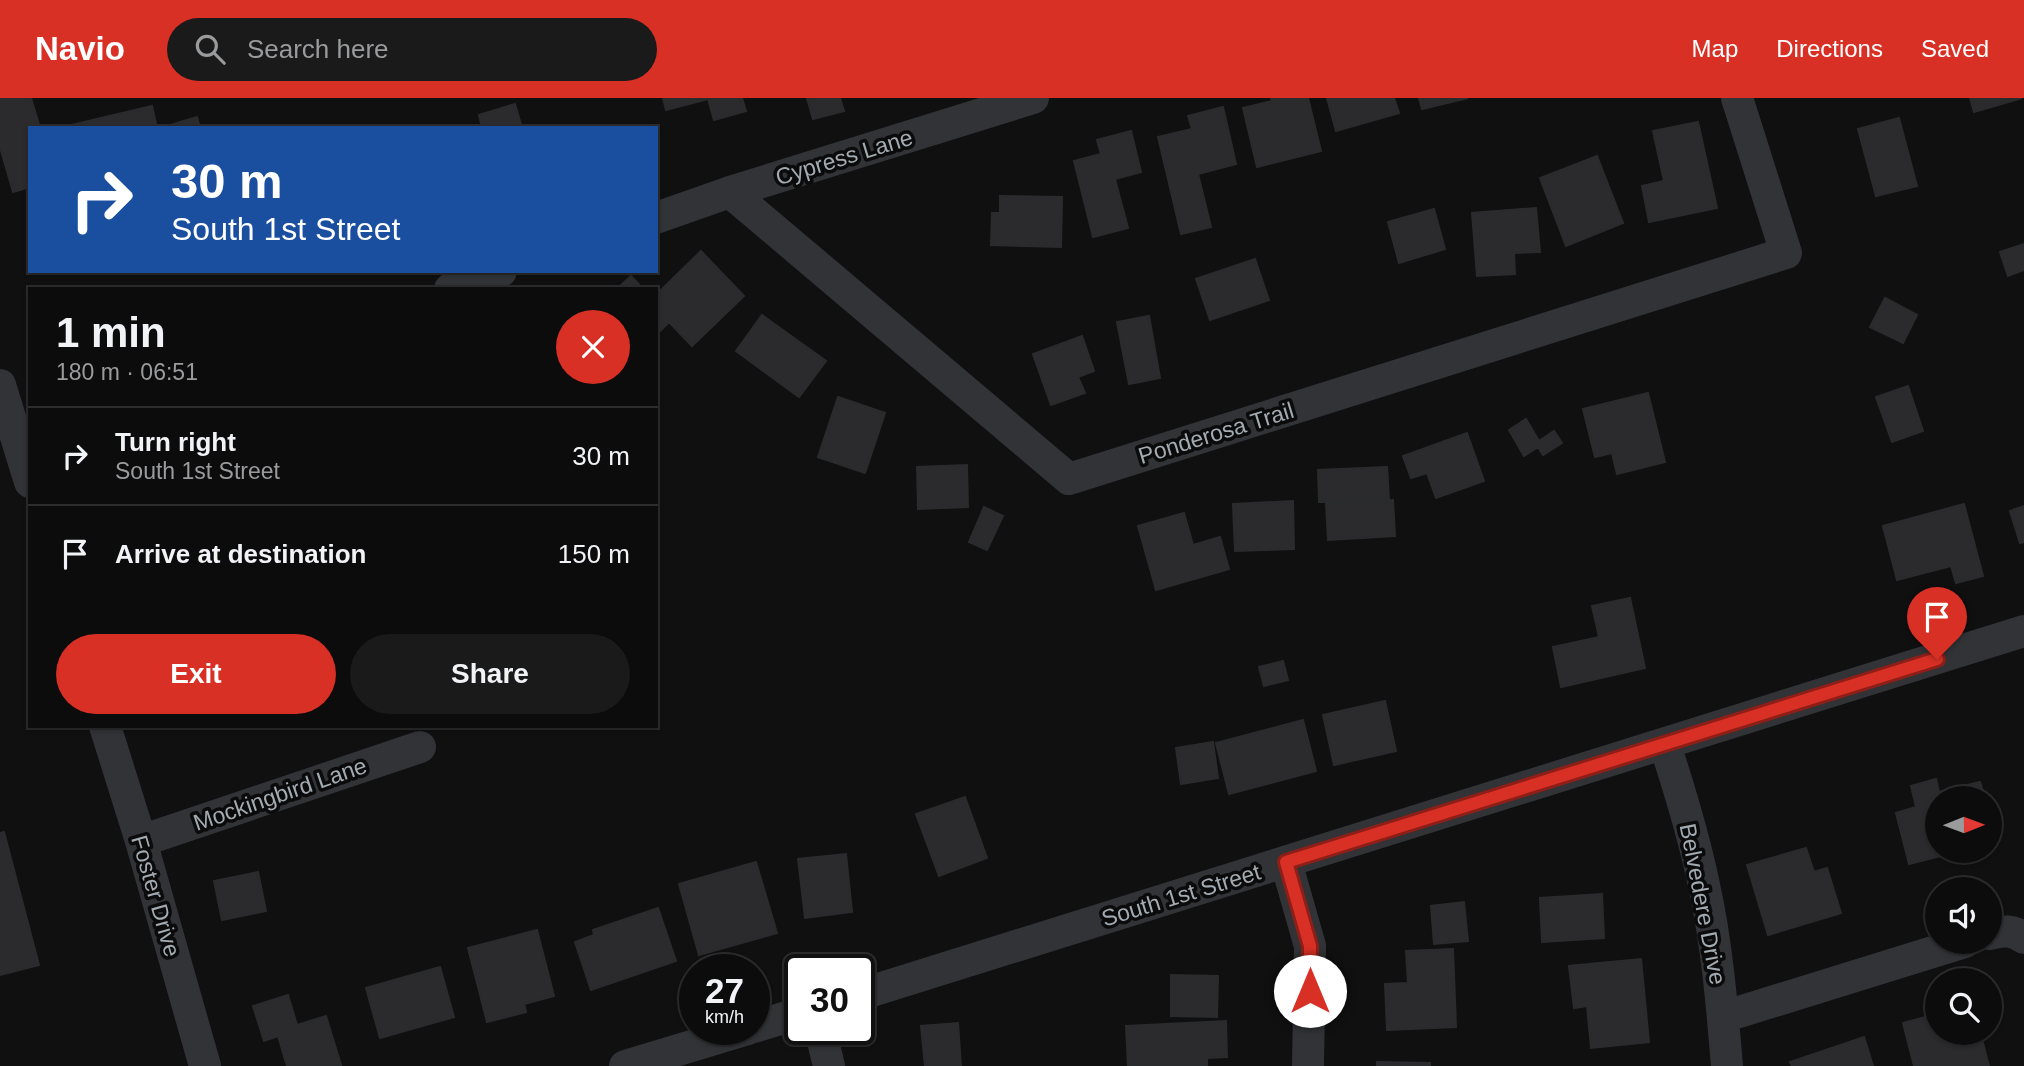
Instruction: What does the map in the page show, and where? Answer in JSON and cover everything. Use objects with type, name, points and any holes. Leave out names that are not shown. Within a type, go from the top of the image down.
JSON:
[{"type":"street","name":"Cypress Lane","points":[[658,217],[730,192],[1033,98]]},
{"type":"street","name":"Ponderosa Trail","points":[[730,192],[1069,479],[1786,253],[1737,98]]},
{"type":"street","points":[[456,287],[495,273]]},
{"type":"street","points":[[0,385],[28,476]]},
{"type":"street","name":"South 1st Street","points":[[875,990],[2024,632]]},
{"type":"street","name":"Foster Drive","points":[[106,728],[205,1066]]},
{"type":"street","name":"Belvedere Drive","points":[[1665,745],[1684,804],[1704,886],[1714,943],[1727,1066]]},
{"type":"street","name":"Mockingbird Lane","points":[[141,841],[420,747]]},
{"type":"street","points":[[1286,862],[1310,946],[1308,1066]]},
{"type":"street","points":[[2002,931],[2024,938]]},
{"type":"street","points":[[1723,1017],[1926,954]]},
{"type":"street","points":[[625,1066],[695,1045]]},
{"type":"street","points":[[824,1045],[829,1066]]},
{"type":"building","points":[[0,98],[31,98],[39,126],[28,126],[28,188],[13,192],[0,147]]},
{"type":"building","points":[[663,98],[742,98],[746,111],[714,120],[708,99],[666,110]]},
{"type":"building","points":[[807,98],[840,98],[844,111],[813,119]]},
{"type":"building","points":[[1271,98],[1308,98],[1321,151],[1257,167],[1243,108],[1272,101]]},
{"type":"building","points":[[1327,98],[1394,98],[1399,113],[1336,131]]},
{"type":"building","points":[[1419,98],[1468,98],[1422,109]]},
{"type":"building","points":[[1970,98],[2022,98],[1974,112]]},
{"type":"building","points":[[515,104],[521,126],[482,126],[479,115]]},
{"type":"building","points":[[152,106],[157,126],[67,126]]},
{"type":"building","points":[[1223,107],[1236,164],[1198,174],[1211,227],[1181,234],[1158,137],[1192,129],[1188,116]]},
{"type":"building","points":[[197,117],[199,126],[167,126]]},
{"type":"building","points":[[1899,118],[1917,186],[1876,196],[1858,129]]},
{"type":"building","points":[[1698,122],[1717,208],[1649,222],[1642,186],[1664,181],[1653,131]]},
{"type":"building","points":[[1131,131],[1141,172],[1115,179],[1128,228],[1093,237],[1074,161],[1101,154],[1097,140]]},
{"type":"building","points":[[1597,156],[1623,223],[1566,246],[1540,178]]},
{"type":"building","points":[[1000,196],[1062,197],[1061,247],[991,245],[992,213],[1000,213]]},
{"type":"building","points":[[1536,208],[1540,252],[1514,253],[1515,274],[1477,276],[1472,213]]},
{"type":"building","points":[[1434,209],[1445,249],[1399,263],[1388,222]]},
{"type":"building","points":[[2024,244],[2024,270],[2008,276],[2000,252]]},
{"type":"building","points":[[701,251],[744,296],[692,346],[669,322],[658,333],[658,293]]},
{"type":"building","points":[[1255,259],[1269,300],[1210,320],[1196,279]]},
{"type":"building","points":[[631,276],[641,287],[619,287]]},
{"type":"building","points":[[1885,298],[1917,315],[1903,343],[1870,327]]},
{"type":"building","points":[[762,315],[826,361],[799,397],[736,351]]},
{"type":"building","points":[[1149,316],[1160,378],[1129,384],[1117,322]]},
{"type":"building","points":[[1082,336],[1094,371],[1078,377],[1085,393],[1051,405],[1033,354]]},
{"type":"building","points":[[1908,386],[1923,431],[1892,442],[1876,397]]},
{"type":"building","points":[[1648,393],[1665,462],[1617,474],[1612,453],[1595,457],[1583,409]]},
{"type":"building","points":[[838,397],[885,413],[865,473],[818,457]]},
{"type":"building","points":[[1526,419],[1539,441],[1554,431],[1562,443],[1543,455],[1538,447],[1524,456],[1509,430]]},
{"type":"building","points":[[1467,433],[1484,481],[1436,498],[1427,473],[1411,478],[1403,456]]},
{"type":"building","points":[[967,465],[968,507],[918,509],[917,467]]},
{"type":"building","points":[[1387,467],[1389,499],[1319,502],[1318,470]]},
{"type":"building","points":[[1393,500],[1395,536],[1328,540],[1326,503]]},
{"type":"building","points":[[1293,501],[1294,549],[1235,551],[1233,504]]},
{"type":"building","points":[[1964,504],[1983,576],[1956,583],[1951,566],[1897,580],[1883,526]]},
{"type":"building","points":[[2024,506],[2024,542],[2020,543],[2010,511]]},
{"type":"building","points":[[984,507],[1003,516],[987,550],[969,542]]},
{"type":"building","points":[[1184,513],[1193,545],[1220,537],[1229,569],[1156,590],[1138,526]]},
{"type":"building","points":[[1630,598],[1645,668],[1561,687],[1553,647],[1599,637],[1592,606]]},
{"type":"building","points":[[1283,661],[1288,680],[1264,686],[1259,667]]},
{"type":"building","points":[[1385,701],[1396,751],[1334,765],[1323,715]]},
{"type":"building","points":[[1303,720],[1316,771],[1229,794],[1216,743]]},
{"type":"building","points":[[1213,742],[1218,778],[1181,784],[1176,748]]},
{"type":"building","points":[[1936,779],[1938,786],[1925,786],[1925,860],[1909,864],[1896,813],[1916,807],[1911,786]]},
{"type":"building","points":[[1980,782],[1981,786],[1964,786]]},
{"type":"building","points":[[965,797],[987,858],[939,876],[916,814]]},
{"type":"building","points":[[4,832],[39,965],[0,975],[0,833]]},
{"type":"building","points":[[1806,848],[1814,872],[1827,868],[1841,913],[1768,935],[1747,865]]},
{"type":"building","points":[[846,854],[852,912],[805,918],[798,859]]},
{"type":"building","points":[[756,862],[777,933],[699,954],[679,884]]},
{"type":"building","points":[[258,872],[266,911],[222,920],[214,881]]},
{"type":"building","points":[[1602,894],[1604,938],[1542,942],[1540,898]]},
{"type":"building","points":[[1464,902],[1468,941],[1434,944],[1431,906]]},
{"type":"building","points":[[658,908],[676,961],[591,990],[575,942],[594,935],[593,930]]},
{"type":"building","points":[[537,930],[554,996],[524,1004],[526,1012],[487,1022],[468,948]]},
{"type":"building","points":[[1453,949],[1456,1027],[1387,1030],[1385,984],[1408,983],[1406,951]]},
{"type":"building","points":[[1641,959],[1649,1042],[1591,1048],[1587,1006],[1574,1008],[1569,966]]},
{"type":"building","points":[[440,967],[454,1017],[380,1038],[366,988]]},
{"type":"building","points":[[1171,975],[1218,976],[1217,1017],[1171,1016]]},
{"type":"building","points":[[288,995],[297,1025],[326,1016],[341,1065],[287,1066],[278,1036],[264,1041],[253,1006]]},
{"type":"building","points":[[1925,1017],[1925,1045],[1983,1045],[1989,1066],[1914,1066],[1903,1023]]},
{"type":"building","points":[[1226,1021],[1227,1057],[1207,1058],[1207,1066],[1128,1066],[1126,1026]]},
{"type":"building","points":[[958,1023],[961,1066],[925,1066],[921,1026]]},
{"type":"building","points":[[1864,1037],[1873,1066],[1792,1066],[1790,1062]]},
{"type":"building","points":[[1377,1062],[1430,1063],[1430,1066],[1377,1066]]},
{"type":"route","points":[[1310,991],[1310,946],[1286,862],[1937,659]]}]
